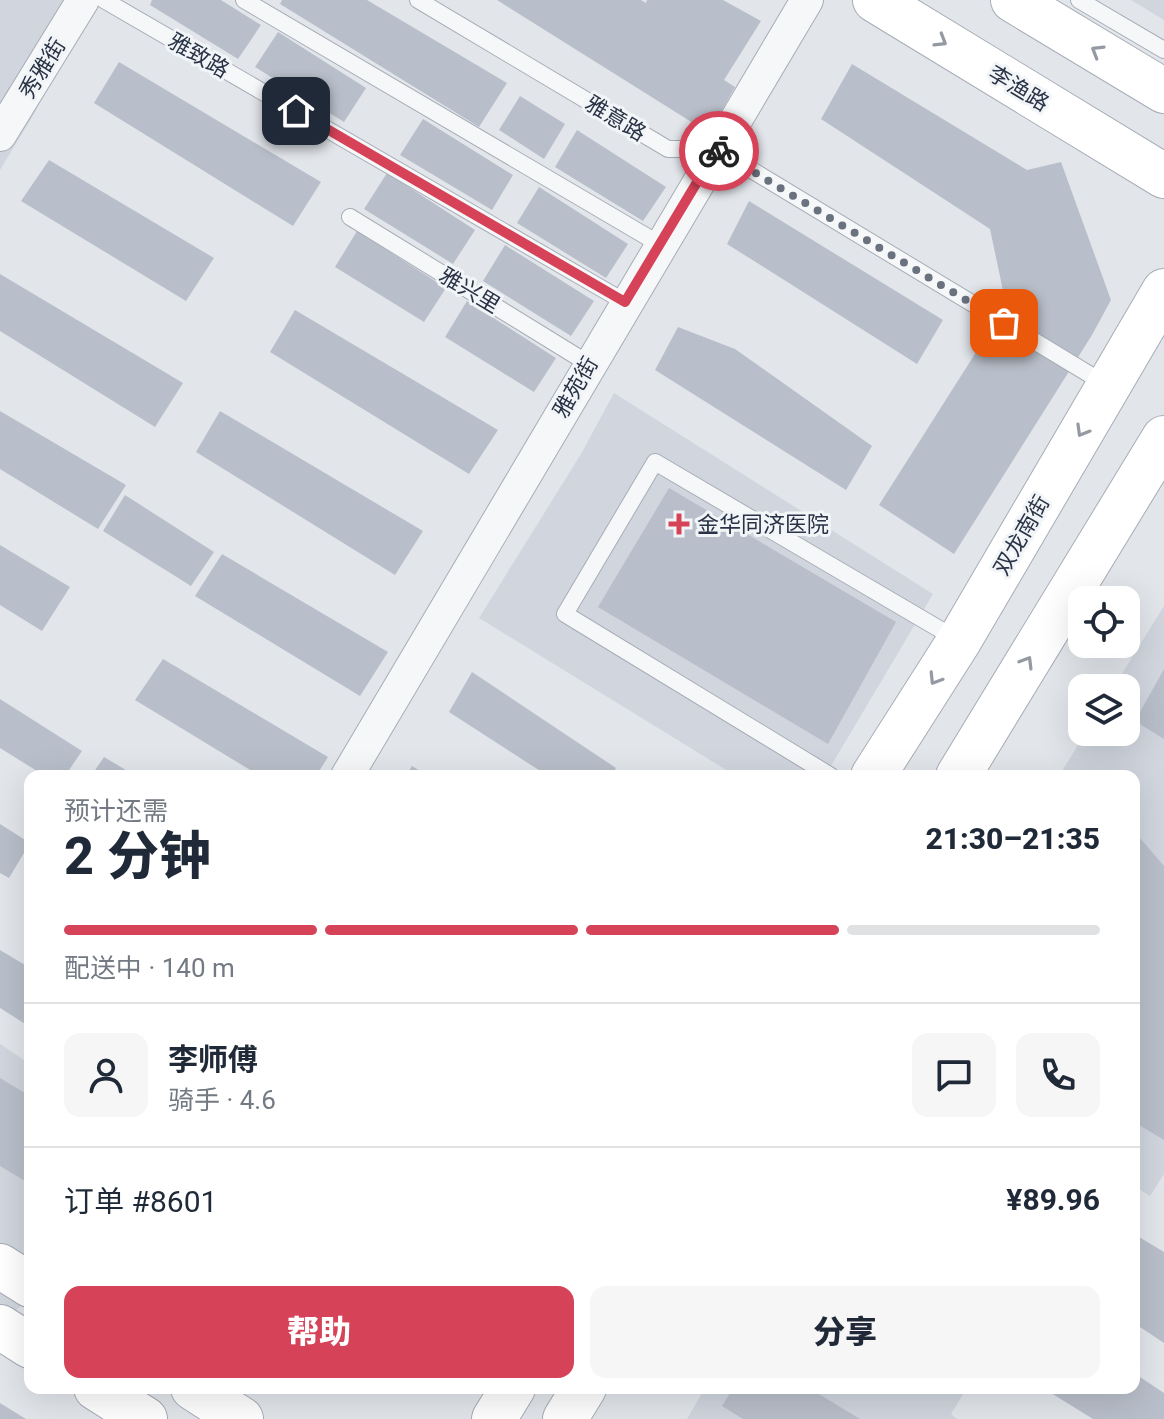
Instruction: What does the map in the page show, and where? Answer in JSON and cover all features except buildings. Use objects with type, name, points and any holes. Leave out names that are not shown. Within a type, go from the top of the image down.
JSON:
[{"type":"main road","name":"李渔路","points":[[875,0],[1164,176]]},
{"type":"main road","points":[[1013,0],[1164,91]]},
{"type":"main road","name":"双龙南街","points":[[877,770],[959,641],[1164,291]]},
{"type":"main road","points":[[962,770],[1164,438]]},
{"type":"main road","points":[[0,1266],[24,1281]]},
{"type":"main road","points":[[0,1327],[24,1342]]},
{"type":"main road","points":[[105,1394],[145,1419]]},
{"type":"main road","points":[[202,1394],[241,1419]]},
{"type":"main road","points":[[494,1419],[509,1394]]},
{"type":"main road","points":[[565,1419],[580,1394]]},
{"type":"street","name":"秀雅街","points":[[0,135],[83,0]]},
{"type":"street","name":"雅苑街","points":[[351,770],[625,302],[807,0]]},
{"type":"lane","name":"雅致路","points":[[104,0],[625,302]]},
{"type":"lane","points":[[244,0],[661,245]]},
{"type":"lane","points":[[1079,0],[1164,50]]},
{"type":"lane","name":"雅意路","points":[[426,2],[668,149],[717,149]]},
{"type":"lane","points":[[717,149],[1109,386]]},
{"type":"lane","name":"雅兴里","points":[[350,217],[589,364]]},
{"type":"lane","points":[[821,770],[565,614],[655,462],[959,641]]},
{"type":"shaded area","points":[[0,0],[93,0],[34,114],[0,170]]},
{"type":"shaded area","points":[[1131,0],[1164,0],[1164,20]]},
{"type":"shaded area","name":"金华同济医院","points":[[614,393],[933,594],[829,770],[726,770],[479,618],[581,454]]},
{"type":"shaded area","points":[[1164,606],[1164,1174],[1150,1196],[1140,1190],[1140,770],[1063,770],[1077,746],[1140,746],[1140,674],[1122,674],[1132,658],[1140,658],[1140,645]]},
{"type":"shaded area","points":[[0,1044],[24,1060],[24,1303],[0,1326]]},
{"type":"shaded area","points":[[702,1394],[963,1394],[951,1414],[957,1419],[687,1419]]},
{"type":"way so far","points":[[719,151],[1004,323]]},
{"type":"place","name":"金华同济医院","points":[[679,524]]},
{"type":"route","points":[[296,111],[625,302],[717,149],[719,151]]}]
